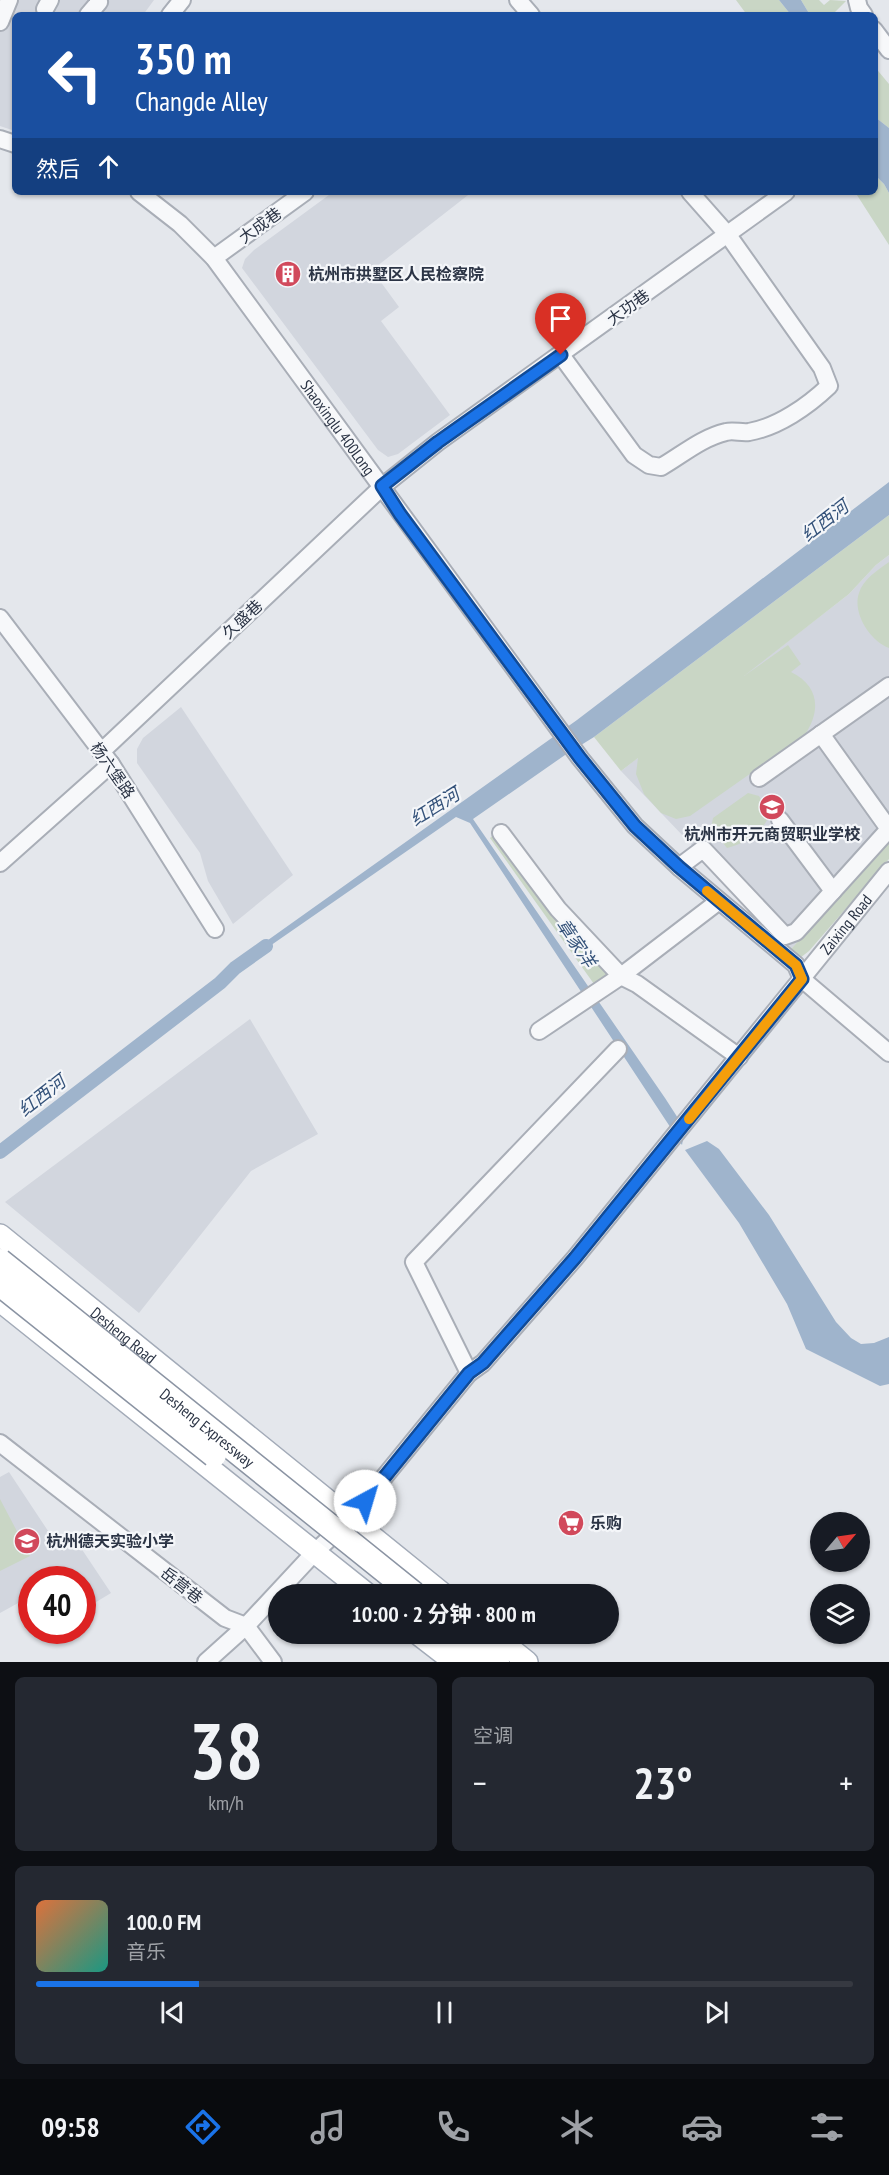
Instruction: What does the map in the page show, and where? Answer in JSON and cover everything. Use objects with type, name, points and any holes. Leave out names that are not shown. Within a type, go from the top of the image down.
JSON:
[{"type":"highway","name":"Desheng Expressway","points":[[0,1261],[402,1584]]},
{"type":"highway","name":"Desheng Expressway","points":[[0,1284],[377,1584]]},
{"type":"highway","points":[[451,1644],[474,1662]]},
{"type":"highway","points":[[474,1644],[497,1662]]},
{"type":"main road","name":"Desheng Road","points":[[0,1235],[431,1584]]},
{"type":"main road","points":[[0,1301],[355,1584]]},
{"type":"main road","points":[[431,1644],[455,1662]]},
{"type":"main road","points":[[504,1644],[527,1662]]},
{"type":"street","points":[[0,22],[9,0]]},
{"type":"street","points":[[91,12],[99,2],[98,0]]},
{"type":"street","points":[[172,12],[182,0]]},
{"type":"street","points":[[518,0],[528,12]]},
{"type":"street","points":[[878,35],[889,50]]},
{"type":"street","name":"Shaoxinglu 400Long","points":[[143,195],[180,224],[214,258],[580,758],[635,826],[679,867],[796,965],[802,979],[889,1053]]},
{"type":"street","name":"大成巷","points":[[214,258],[301,195]]},
{"type":"street","points":[[561,355],[634,455],[649,465],[661,467],[705,439],[729,430],[747,432],[771,426],[815,399],[829,386],[822,368],[728,235],[693,195]]},
{"type":"street","name":"大功巷","points":[[382,486],[438,442],[782,195]]},
{"type":"street","name":"久盛巷","points":[[0,863],[382,486]]},
{"type":"street","name":"杨六堡路","points":[[0,618],[106,758],[215,929]]},
{"type":"street","points":[[759,778],[889,686]]},
{"type":"street","points":[[679,867],[703,849],[785,936],[796,932],[889,829],[820,734]]},
{"type":"street","points":[[780,820],[833,891]]},
{"type":"street","points":[[501,833],[558,909],[621,976],[637,984],[739,1058]]},
{"type":"street","name":"Zaixing Road","points":[[206,1662],[246,1626],[314,1553],[350,1519],[469,1373],[483,1363],[575,1258],[889,871]]},
{"type":"street","points":[[539,1031],[621,976],[719,901]]},
{"type":"street","points":[[469,1373],[414,1262],[618,1049]]},
{"type":"street","name":"岳营巷","points":[[0,1443],[225,1618],[246,1626],[273,1662]]},
{"type":"shaded area","points":[[0,0],[154,0],[145,12],[12,12],[12,130],[0,126]]},
{"type":"shaded area","points":[[329,195],[468,195],[372,270],[399,307],[381,321],[450,415],[398,454],[388,457],[378,450],[242,268],[245,259]]},
{"type":"shaded area","name":"杭州市开元商贸职业学校","points":[[889,555],[889,843],[791,949],[621,771],[849,594],[876,565]]},
{"type":"shaded area","points":[[181,707],[293,875],[233,924],[208,881],[200,853],[137,763],[137,749],[143,738]]},
{"type":"shaded area","points":[[250,1019],[318,1134],[251,1171],[139,1313],[5,1202]]},
{"type":"shaded area","name":"杭州德天实验小学","points":[[9,1472],[56,1543],[75,1539],[93,1566],[18,1566],[18,1603],[0,1613],[0,1477]]},
{"type":"shaded area","name":"杭州德天实验小学","points":[[96,1570],[111,1593],[96,1602]]},
{"type":"green space","points":[[736,0],[779,0],[789,12],[745,12]]},
{"type":"green space","points":[[801,0],[819,0],[824,5],[830,0],[846,1],[835,12],[808,12]]},
{"type":"green space","points":[[878,71],[889,84],[889,128],[878,119]]},
{"type":"green space","points":[[878,178],[889,193],[889,245],[857,195],[878,195]]},
{"type":"green space","points":[[889,515],[889,555],[876,565],[849,594],[744,676],[788,645],[801,664],[791,672],[808,685],[815,700],[813,718],[804,736],[690,816],[676,819],[661,813],[644,794],[636,774],[638,758],[621,771],[594,737]]},
{"type":"green space","points":[[889,562],[889,648],[869,633],[860,617],[858,601],[864,583]]},
{"type":"green space","points":[[748,793],[759,796],[768,818],[751,838],[727,848],[711,828],[713,818]]},
{"type":"green space","points":[[496,833],[545,903],[607,975],[594,984],[490,838]]},
{"type":"green space","points":[[889,843],[889,859],[809,951],[800,958],[791,949]]},
{"type":"green space","points":[[0,1499],[30,1556],[0,1571]]},
{"type":"water","points":[[779,0],[801,0],[808,12],[789,12]]},
{"type":"water","points":[[878,119],[889,128],[889,193],[878,178]]},
{"type":"water","points":[[889,482],[889,515],[594,737],[473,819],[685,1129],[682,1145],[470,823],[456,817],[254,957],[247,955],[577,720]]},
{"type":"water","points":[[707,1141],[719,1149],[769,1215],[836,1322],[851,1338],[861,1344],[874,1343],[889,1337],[889,1384],[880,1386],[806,1349],[787,1304],[739,1223],[685,1150]]},
{"type":"waterway","name":"红西河","points":[[0,1152],[266,946]]},
{"type":"slow traffic","points":[[689,1119],[802,979],[796,965],[707,891]]},
{"type":"place","name":"杭州市拱墅区人民检察院","points":[[288,274]]},
{"type":"place","name":"杭州市开元商贸职业学校","points":[[772,807]]},
{"type":"place","name":"乐购","points":[[571,1523]]},
{"type":"place","name":"杭州德天实验小学","points":[[27,1541]]},
{"type":"route","points":[[365,1501],[469,1373],[483,1363],[575,1258],[802,979],[796,965],[679,867],[635,826],[580,758],[400,514],[382,486],[438,442],[561,355]]},
{"type":"water label","name":"章家洋","points":[[576,943]]}]
